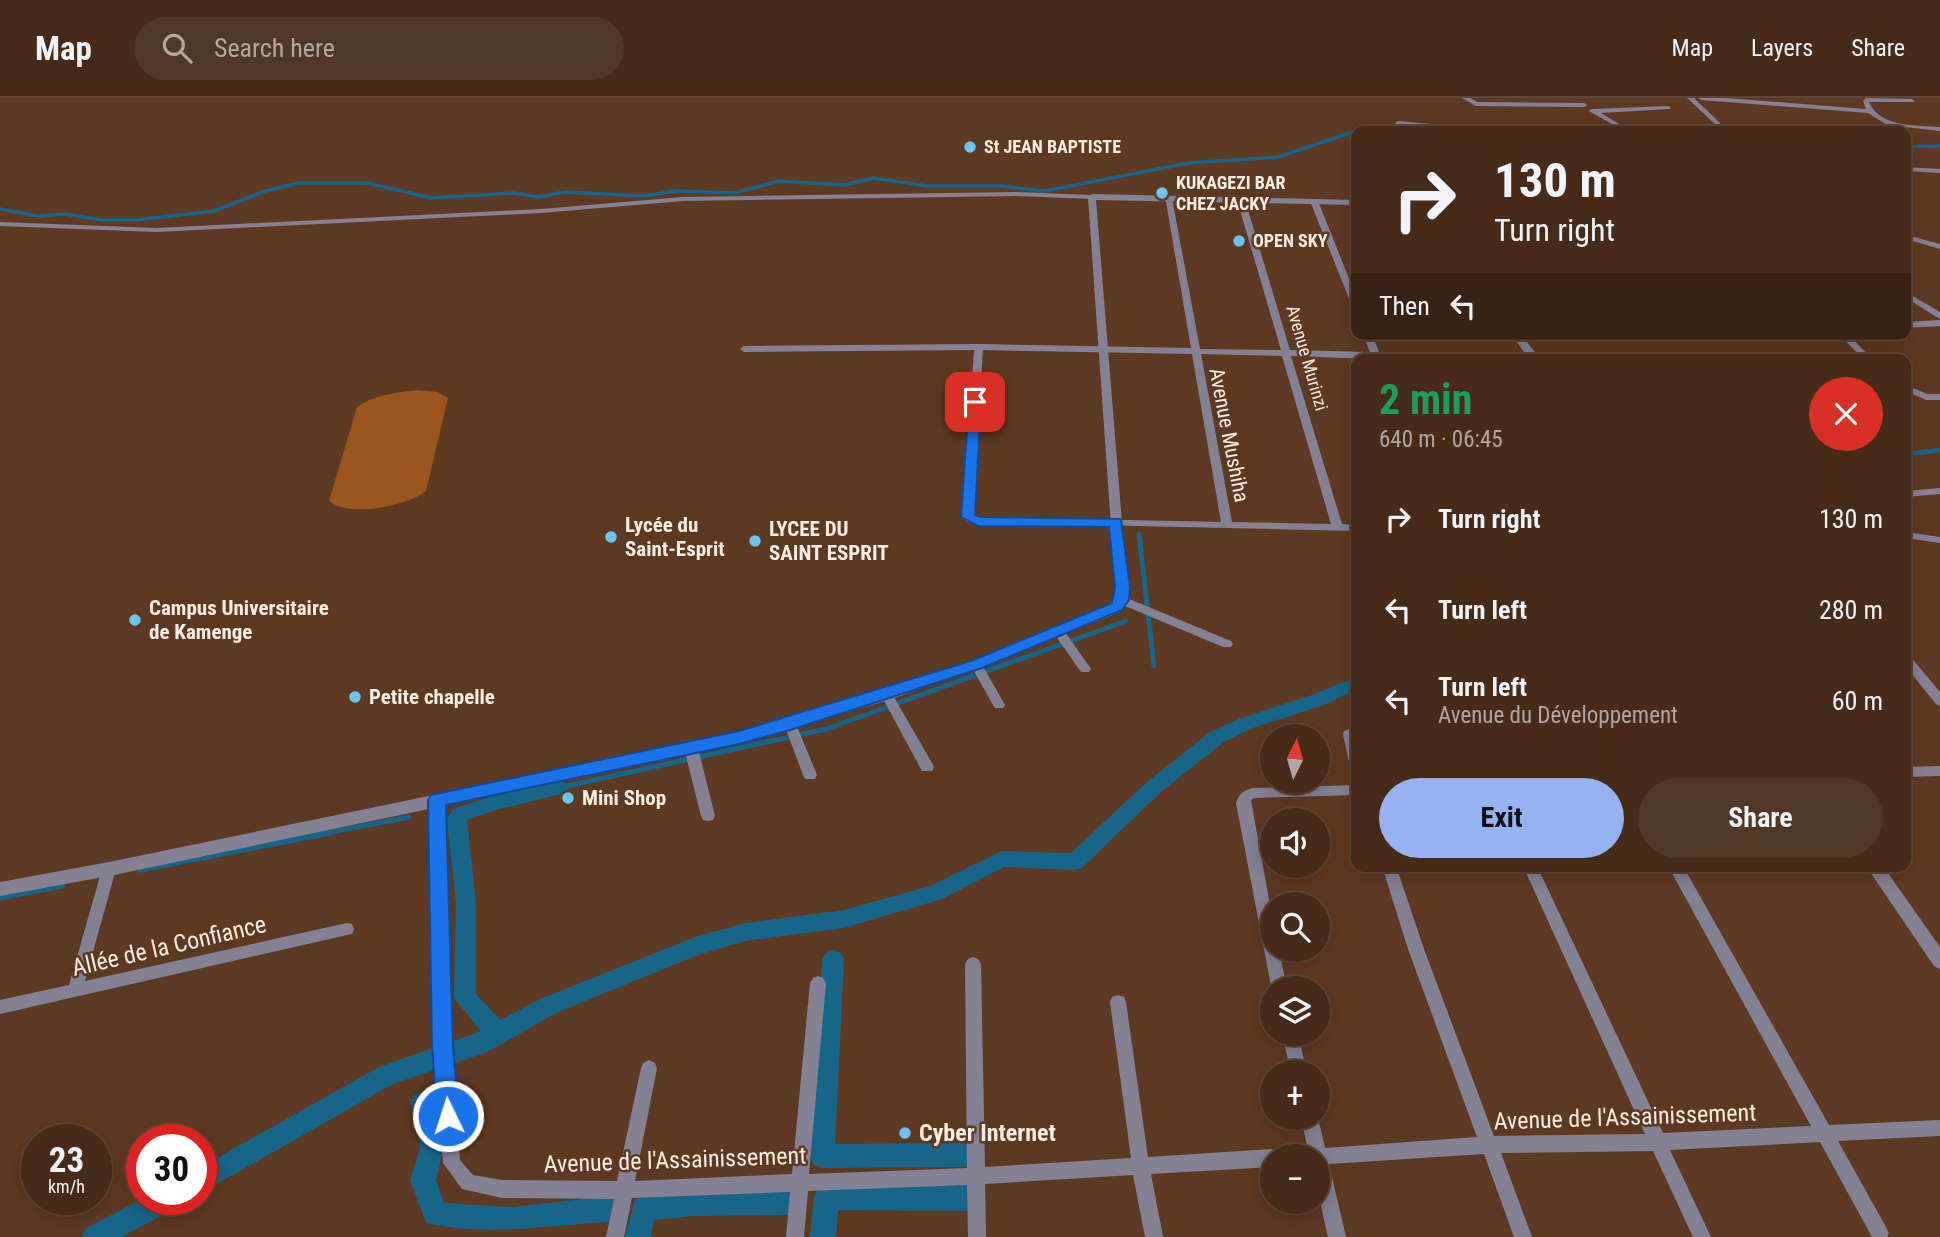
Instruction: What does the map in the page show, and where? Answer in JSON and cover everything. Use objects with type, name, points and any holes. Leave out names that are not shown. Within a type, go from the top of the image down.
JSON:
[{"type":"street","points":[[1465,98],[1476,104],[1584,105]]},
{"type":"street","points":[[1575,98],[1619,126]]},
{"type":"street","points":[[1690,98],[1718,124]]},
{"type":"street","points":[[1701,98],[1870,111],[1889,124],[1940,128]]},
{"type":"street","points":[[1870,111],[1866,101],[1869,99],[1912,101]]},
{"type":"street","points":[[1592,111],[1668,108]]},
{"type":"street","points":[[1398,123],[1432,126]]},
{"type":"street","points":[[1911,169],[1940,171]]},
{"type":"street","points":[[0,224],[157,230],[530,212],[683,199],[1002,194],[1351,201]]},
{"type":"street","points":[[0,889],[109,869],[691,748],[790,724],[887,695],[976,664],[1108,612],[1122,600],[1123,587],[1092,197]]},
{"type":"street","points":[[1168,198],[1194,352]]},
{"type":"street","name":"Avenue Murinzi","points":[[1241,200],[1288,352],[1337,527]]},
{"type":"street","points":[[1314,201],[1351,294]]},
{"type":"street","points":[[1911,238],[1940,247]]},
{"type":"street","points":[[1911,298],[1940,316]]},
{"type":"street","points":[[1911,325],[1940,323]]},
{"type":"street","points":[[1849,340],[1863,354]]},
{"type":"street","points":[[979,347],[968,517],[978,522],[1351,528]]},
{"type":"street","points":[[744,349],[979,347],[1288,352],[1351,356]]},
{"type":"street","name":"Avenue Mushiha","points":[[1194,352],[1227,525]]},
{"type":"street","points":[[1911,390],[1926,397],[1940,397]]},
{"type":"street","points":[[1911,494],[1940,491]]},
{"type":"street","points":[[1911,537],[1940,540]]},
{"type":"street","points":[[1122,600],[1227,644]]},
{"type":"street","points":[[1059,632],[1085,669]]},
{"type":"street","points":[[976,664],[999,705]]},
{"type":"street","points":[[1911,665],[1940,701]]},
{"type":"street","points":[[887,695],[927,767]]},
{"type":"street","points":[[790,724],[810,775]]},
{"type":"street","points":[[1349,734],[1351,742]]},
{"type":"street","points":[[691,748],[708,816]]},
{"type":"street","points":[[1911,772],[1940,771]]},
{"type":"street","points":[[1276,976],[1242,803],[1245,797],[1252,793],[1351,790]]},
{"type":"street","name":"Avenue de l'Assainissement","points":[[437,800],[443,1046],[452,1163],[468,1183],[502,1189],[623,1190],[975,1176],[1260,1159]]},
{"type":"street","points":[[75,990],[109,869]]},
{"type":"street","points":[[1391,872],[1416,949],[1523,1237]]},
{"type":"street","points":[[1534,872],[1702,1237]]},
{"type":"street","points":[[1678,872],[1880,1233]]},
{"type":"street","points":[[1878,872],[1940,961]]},
{"type":"street","name":"Allée de la Confiance","points":[[0,1007],[347,929]]},
{"type":"street","points":[[973,964],[977,1237]]},
{"type":"street","points":[[795,1237],[818,983]]},
{"type":"street","points":[[1118,1002],[1140,1164],[1154,1237]]},
{"type":"street","points":[[615,1237],[649,1068]]},
{"type":"street","name":"Avenue de l'Assainissement","points":[[1330,1155],[1490,1145],[1658,1142],[1940,1128]]},
{"type":"street","points":[[1330,1207],[1337,1237]]},
{"type":"shaded area","points":[[417,390],[438,392],[448,398],[426,491],[406,501],[378,508],[350,509],[329,501],[357,407],[378,397]]},
{"type":"waterway","points":[[0,209],[38,216],[65,214],[102,220],[136,220],[214,211],[265,191],[299,183],[367,183],[432,198],[514,193],[539,197],[565,192],[644,196],[675,191],[734,193],[779,181],[845,185],[873,178],[927,186],[1002,186],[1044,191],[1189,163],[1278,157],[1351,133]]},
{"type":"waterway","points":[[1911,147],[1940,146]]},
{"type":"waterway","points":[[1911,453],[1940,450]]},
{"type":"waterway","points":[[1139,534],[1154,666]]},
{"type":"waterway","points":[[558,788],[826,729],[1126,621]]},
{"type":"waterway","points":[[498,1034],[548,1006],[695,946],[745,932],[844,919],[935,893],[1002,859],[1075,862],[1155,786],[1217,737],[1247,723],[1318,700],[1351,685]]},
{"type":"waterway","points":[[498,1034],[465,998],[466,903],[457,819],[460,815],[494,803],[558,788]]},
{"type":"waterway","points":[[321,834],[409,817]]},
{"type":"waterway","points":[[141,869],[330,832]]},
{"type":"waterway","points":[[0,897],[62,885]]},
{"type":"waterway","points":[[833,960],[822,1156],[963,1155]]},
{"type":"waterway","points":[[217,1172],[387,1075],[479,1044],[498,1034]]},
{"type":"waterway","points":[[422,1103],[438,1098],[431,1152],[423,1180],[435,1214],[500,1220],[610,1209]]},
{"type":"waterway","points":[[823,1237],[827,1197],[972,1198]]},
{"type":"waterway","points":[[638,1237],[644,1208],[693,1203],[790,1202]]},
{"type":"waterway","points":[[95,1237],[137,1215]]},
{"type":"place","name":"St JEAN BAPTISTE","points":[[970,147]]},
{"type":"place","name":"KUKAGEZI BAR CHEZ JACKY","points":[[1162,193]]},
{"type":"place","name":"OPEN SKY","points":[[1239,241]]},
{"type":"place","name":"Lycée du Saint-Esprit","points":[[611,537]]},
{"type":"place","name":"LYCEE DU SAINT ESPRIT","points":[[755,541]]},
{"type":"place","name":"Campus Universitaire de Kamenge","points":[[135,620]]},
{"type":"place","name":"Petite chapelle","points":[[355,697]]},
{"type":"place","name":"Mini Shop","points":[[568,798]]},
{"type":"place","name":"Cyber Internet","points":[[905,1133]]},
{"type":"route","points":[[448,1116],[443,1046],[437,800],[739,738],[790,724],[887,695],[976,664],[1117,607],[1122,600],[1123,587],[1116,523],[978,522],[968,517],[975,402]]}]
